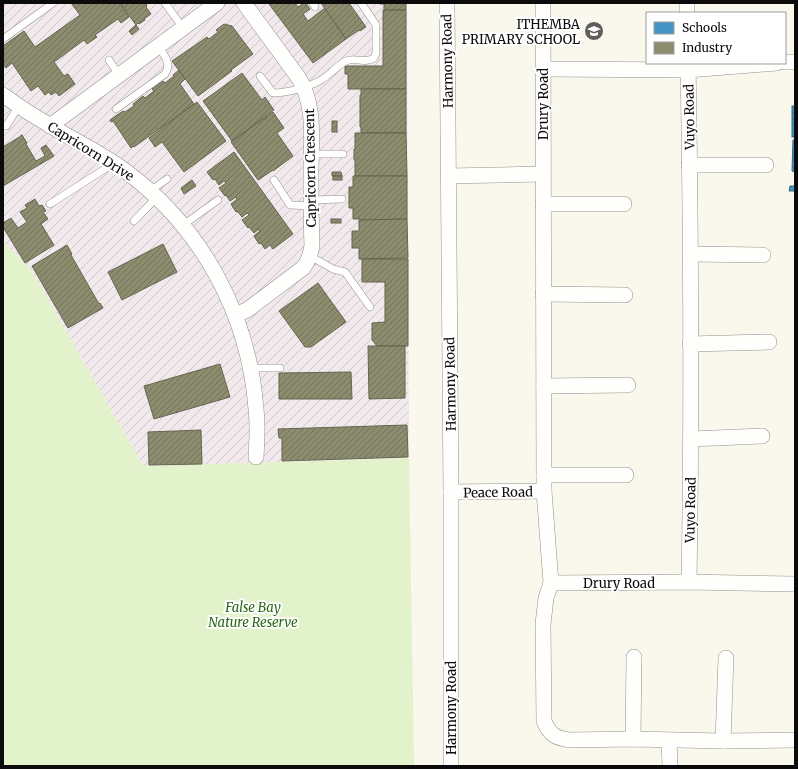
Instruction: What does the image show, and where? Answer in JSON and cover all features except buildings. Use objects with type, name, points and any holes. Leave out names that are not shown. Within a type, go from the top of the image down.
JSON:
[{"type":"street","points":[[50,126],[217,3]]},
{"type":"street","name":"Capricorn Crescent","points":[[244,3],[298,77],[308,98],[311,119],[312,246],[310,256]]},
{"type":"street","name":"Harmony Road","points":[[446,3],[452,766]]},
{"type":"street","name":"Drury Road","points":[[543,3],[544,491],[551,583],[689,582],[795,584]]},
{"type":"street","points":[[543,69],[747,64]]},
{"type":"street","name":"Vuyo Road","points":[[688,66],[691,439],[689,582]]},
{"type":"street","name":"Capricorn Drive","points":[[3,95],[50,126],[114,163],[132,176],[154,194],[183,225],[205,255],[224,290],[242,336],[250,368],[256,408],[256,457]]},
{"type":"street","name":"Vuyo Road","points":[[689,166],[766,165]]},
{"type":"street","points":[[448,176],[543,174]]},
{"type":"street","points":[[543,204],[624,204]]},
{"type":"street","points":[[690,254],[763,255]]},
{"type":"street","points":[[235,315],[247,310],[303,268],[308,262],[310,256]]},
{"type":"street","points":[[543,294],[625,295]]},
{"type":"street","points":[[690,344],[769,342]]},
{"type":"street","points":[[544,386],[628,385]]},
{"type":"street","points":[[691,439],[762,436]]},
{"type":"street","points":[[544,475],[626,475]]},
{"type":"street","name":"Peace Road","points":[[451,492],[544,491]]},
{"type":"street","points":[[551,583],[545,604],[543,624],[544,721],[547,729],[553,736],[560,739],[570,740],[795,740]]},
{"type":"street","points":[[633,739],[634,658]]},
{"type":"street","points":[[723,741],[726,658]]},
{"type":"street","points":[[669,740],[670,766]]},
{"type":"lane","points":[[3,38],[53,3]]},
{"type":"lane","points":[[165,3],[183,28]]},
{"type":"lane","points":[[260,76],[273,93],[284,93],[320,81],[347,60],[368,61],[374,58],[376,53],[376,24],[361,3]]},
{"type":"lane","points":[[116,109],[165,74],[168,62],[158,46]]},
{"type":"lane","points":[[109,60],[119,75]]},
{"type":"lane","points":[[6,126],[19,106]]},
{"type":"lane","points":[[311,154],[343,154]]},
{"type":"lane","points":[[50,204],[114,163]]},
{"type":"lane","points":[[134,221],[167,179]]},
{"type":"lane","points":[[274,180],[290,206],[342,200]]},
{"type":"lane","points":[[183,225],[218,200]]},
{"type":"lane","points":[[310,256],[333,269],[345,272],[370,308]]},
{"type":"lane","points":[[250,368],[280,368]]},
{"type":"shaded area","points":[[3,3],[407,3],[409,458],[143,466],[29,267],[3,242]]},
{"type":"green space","name":"False Bay Nature Reserve","points":[[3,242],[29,267],[143,466],[409,458],[414,766],[3,766]]},
{"type":"green space","points":[[794,262],[795,262],[795,411]]},
{"type":"place","name":"ITHEMBA PRIMARY SCHOOL","points":[[594,31]]}]
